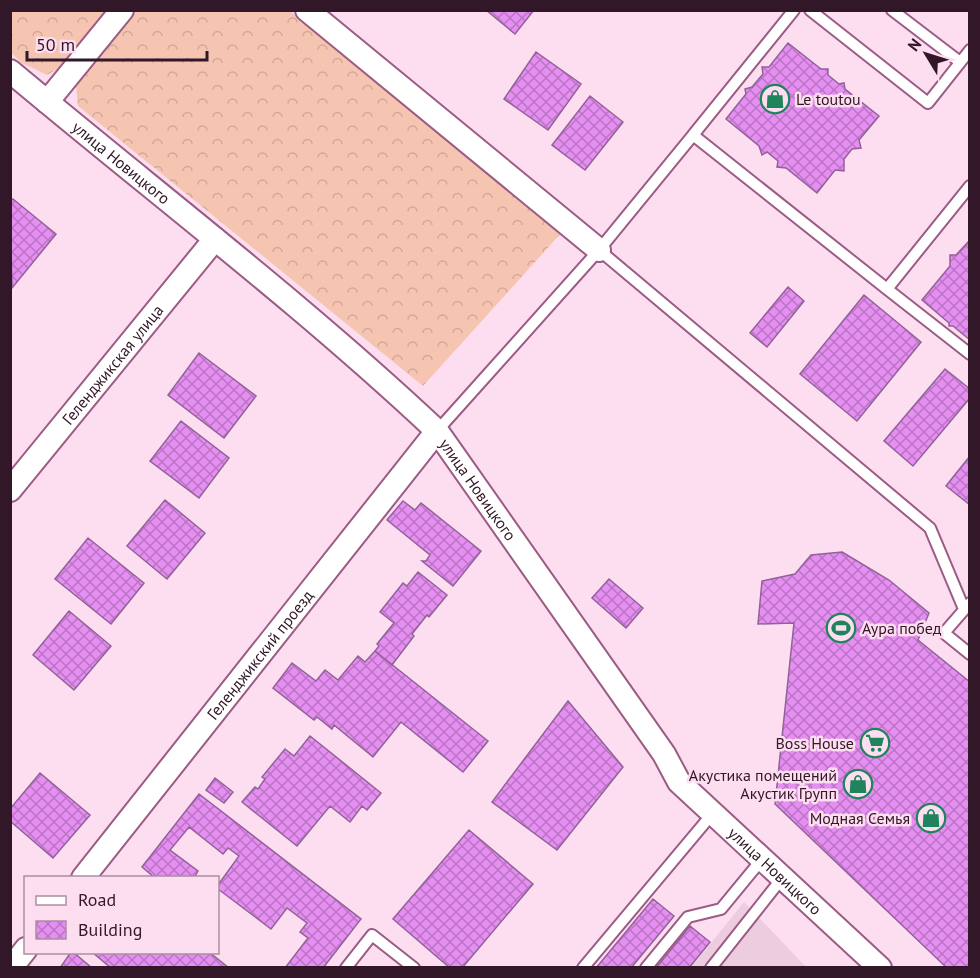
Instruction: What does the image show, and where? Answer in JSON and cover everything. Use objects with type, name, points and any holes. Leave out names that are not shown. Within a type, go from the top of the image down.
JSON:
[{"type":"street","points":[[47,102],[122,10]]},
{"type":"street","points":[[307,10],[599,250]]},
{"type":"street","name":"улица Новицкого","points":[[10,71],[311,318],[437,430],[664,754],[679,782],[880,968]]},
{"type":"street","name":"Геленджикская улица","points":[[10,490],[215,239]]},
{"type":"street","name":"Геленджикский проезд","points":[[84,876],[437,430]]},
{"type":"street","points":[[11,968],[24,952]]},
{"type":"lane","points":[[437,430],[599,250],[794,10]]},
{"type":"lane","points":[[810,10],[928,103],[969,50]]},
{"type":"lane","points":[[892,10],[960,62]]},
{"type":"lane","points":[[699,128],[693,135],[969,354]]},
{"type":"lane","points":[[887,289],[969,186]]},
{"type":"lane","points":[[599,250],[930,528],[967,606],[944,633],[969,654]]},
{"type":"lane","points":[[583,968],[712,813]]},
{"type":"lane","points":[[646,968],[688,917],[721,909],[763,858]]},
{"type":"lane","points":[[726,968],[714,964],[783,877]]},
{"type":"lane","points":[[346,968],[372,936],[414,968]]},
{"type":"shaded area","points":[[744,902],[806,967],[691,968]]},
{"type":"green space","points":[[10,11],[110,11],[63,66],[47,75],[22,63],[11,53]]},
{"type":"green space","points":[[134,11],[290,11],[563,231],[423,386],[78,106],[76,86]]},
{"type":"building","points":[[486,10],[534,10],[515,34]]},
{"type":"building","points":[[788,43],[821,69],[828,69],[828,75],[839,84],[844,83],[845,89],[879,116],[859,140],[861,148],[852,149],[844,159],[844,171],[835,170],[817,193],[786,168],[777,167],[778,161],[767,152],[762,155],[759,146],[726,119],[746,94],[745,89],[752,87],[763,74],[762,67],[769,67]]},
{"type":"building","points":[[536,52],[581,84],[548,130],[504,99]]},
{"type":"building","points":[[590,96],[623,122],[585,170],[552,145]]},
{"type":"building","points":[[13,199],[56,234],[12,288],[10,202]]},
{"type":"building","points":[[970,240],[970,340],[953,326],[949,326],[949,323],[922,300],[950,266],[950,255],[956,255]]},
{"type":"building","points":[[788,287],[804,301],[767,347],[750,333]]},
{"type":"building","points":[[864,295],[921,342],[857,421],[800,374]]},
{"type":"building","points":[[199,353],[256,396],[224,438],[168,395]]},
{"type":"building","points":[[945,369],[970,389],[970,398],[913,466],[884,441]]},
{"type":"building","points":[[181,421],[229,458],[199,498],[150,461]]},
{"type":"building","points":[[970,456],[970,505],[946,486]]},
{"type":"building","points":[[165,500],[205,533],[167,579],[127,546]]},
{"type":"building","points":[[403,501],[415,510],[421,503],[481,551],[453,586],[422,561],[426,561],[430,555],[387,520]]},
{"type":"building","points":[[88,538],[144,583],[111,624],[55,579]]},
{"type":"building","name":"Boss House","points":[[842,552],[889,580],[929,613],[918,640],[970,682],[970,968],[947,968],[775,804],[794,623],[758,624],[762,581],[795,574],[811,555]]},
{"type":"building","points":[[418,572],[447,595],[412,634],[414,636],[392,665],[375,651],[379,646],[377,644],[394,623],[380,612],[403,583],[407,586]]},
{"type":"building","points":[[609,579],[643,608],[626,628],[592,598]]},
{"type":"building","points":[[69,611],[111,646],[74,690],[33,655]]},
{"type":"building","points":[[375,651],[488,741],[463,772],[401,722],[373,757],[334,725],[332,729],[317,717],[314,720],[273,688],[292,663],[316,681],[325,670],[338,680],[358,656],[365,662]]},
{"type":"building","points":[[568,701],[623,767],[557,850],[492,802]]},
{"type":"building","points":[[310,736],[381,793],[367,810],[362,806],[350,822],[330,806],[297,846],[242,802],[255,787],[258,789],[265,779],[262,777],[285,749],[294,756]]},
{"type":"building","points":[[40,773],[90,815],[53,858],[10,821],[10,809]]},
{"type":"building","points":[[215,778],[233,792],[224,803],[206,790]]},
{"type":"building","points":[[199,794],[361,919],[323,968],[285,968],[308,938],[300,932],[307,923],[287,908],[271,929],[219,890],[219,884],[239,856],[228,848],[223,854],[189,827],[170,850],[198,871],[195,876],[153,876],[142,867]]},
{"type":"building","points":[[469,830],[533,884],[462,968],[450,968],[393,919]]},
{"type":"building","points":[[653,899],[674,916],[631,968],[596,968]]},
{"type":"building","points":[[690,926],[710,942],[689,968],[656,968]]},
{"type":"building","points":[[70,954],[75,954],[92,968],[60,968]]},
{"type":"building","points":[[94,954],[212,954],[229,968],[111,968]]},
{"type":"place","name":"Le toutou","points":[[775,99]]},
{"type":"place","name":"Аура побед","points":[[841,628]]},
{"type":"place","name":"Boss House","points":[[875,743]]},
{"type":"place","name":"Акустика помещений Акустик Групп","points":[[858,784]]},
{"type":"place","name":"Модная Семья","points":[[931,818]]}]
